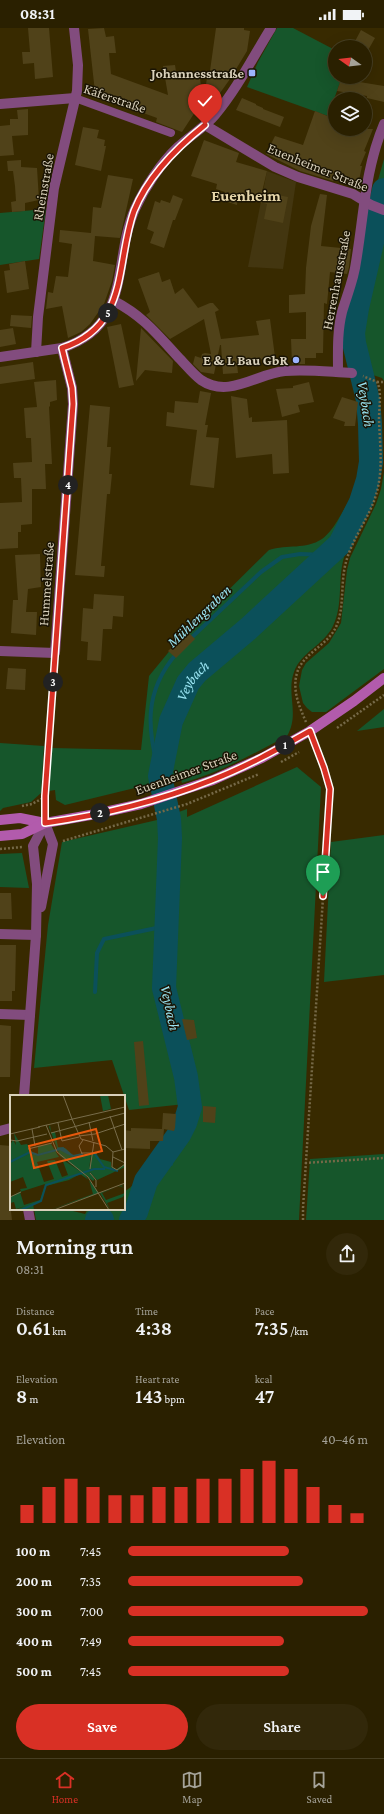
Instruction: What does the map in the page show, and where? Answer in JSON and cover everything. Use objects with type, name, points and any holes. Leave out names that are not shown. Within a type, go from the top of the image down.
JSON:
[{"type":"main road","name":"Euenheimer Straße","points":[[0,836],[22,834],[45,823],[141,804],[184,791],[238,770],[310,731],[354,701],[384,678]]},
{"type":"main road","name":"Euenheimer Straße","points":[[0,820],[20,818],[45,823]]},
{"type":"street","name":"Rheinstraße","points":[[36,352],[38,317],[54,188],[75,98],[78,65],[74,28]]},
{"type":"street","points":[[0,357],[62,348],[80,340],[99,324],[114,301],[131,223],[140,199],[168,158],[215,115],[271,28]]},
{"type":"street","name":"Käferstraße","points":[[0,104],[75,98]]},
{"type":"street","name":"Herrenhausstraße","points":[[338,372],[338,338],[340,323],[356,262],[367,202],[373,156],[384,124]]},
{"type":"street","name":"Euenheimer Straße","points":[[205,125],[275,167],[367,202],[384,210]]},
{"type":"street","points":[[114,301],[137,314],[192,372],[207,383],[223,386],[241,385],[284,371],[352,373]]},
{"type":"street","name":"Hummelstraße","points":[[55,653],[73,404],[72,388],[62,348]]},
{"type":"street","points":[[0,651],[55,653]]},
{"type":"street","points":[[36,935],[53,844],[45,823]]},
{"type":"street","points":[[24,1095],[36,935],[37,884],[36,858],[33,846],[45,823]]},
{"type":"street","points":[[0,934],[36,935]]},
{"type":"street","points":[[0,1014],[30,1015]]},
{"type":"street","points":[[0,1131],[10,1128]]},
{"type":"street","points":[[28,1210],[30,1220]]},
{"type":"lane","name":"Käferstraße","points":[[75,98],[171,133]]},
{"type":"path","points":[[367,376],[377,382],[384,382]]},
{"type":"path","points":[[303,1220],[305,1163],[330,789],[324,768],[298,704],[296,678],[300,667],[306,658],[326,641],[337,626],[341,611],[346,563],[352,544],[374,500],[379,486],[382,462],[379,420],[380,392],[377,382]]},
{"type":"path","points":[[45,823],[45,796],[55,653]]},
{"type":"path","points":[[53,844],[86,833],[142,819],[187,804]]},
{"type":"path","points":[[0,849],[33,846]]},
{"type":"path","points":[[305,1163],[384,1158]]},
{"type":"shaded area","points":[[267,171],[296,182],[283,269],[248,267]]},
{"type":"green space","points":[[277,28],[293,28],[328,46],[328,84],[339,84],[337,92],[328,92],[328,116],[247,87],[258,62]]},
{"type":"green space","points":[[384,159],[384,202],[373,198]]},
{"type":"green space","points":[[46,209],[39,259],[0,265],[0,213]]},
{"type":"green space","points":[[369,211],[384,217],[384,381],[382,378],[373,375],[373,372],[368,371],[366,373],[349,369],[345,351],[344,326],[367,214]]},
{"type":"green space","points":[[356,379],[359,381],[365,409],[368,438],[367,466],[361,495],[366,497],[372,454],[372,426],[367,382],[369,380],[375,387],[377,397],[379,461],[378,478],[373,496],[346,551],[343,561],[338,610],[333,626],[329,633],[302,659],[294,672],[291,688],[293,712],[291,728],[287,736],[223,768],[182,783],[180,777],[65,805],[56,800],[55,790],[49,791],[52,748],[141,750],[149,676],[181,637],[269,550],[283,547],[309,545],[325,537],[334,526],[353,492],[359,476],[363,454],[361,401]]},
{"type":"green space","points":[[384,472],[384,669],[326,712],[312,712],[303,703],[299,686],[302,670],[306,663],[329,643],[341,623],[347,570],[350,558],[376,504],[381,489]]},
{"type":"green space","points":[[384,709],[384,727],[357,731]]},
{"type":"green space","points":[[0,743],[44,746],[41,793],[31,802],[3,808],[0,811]]},
{"type":"green space","points":[[297,767],[321,787],[299,1220],[36,1220],[34,1210],[69,1210],[85,1214],[87,1210],[125,1210],[125,1191],[131,1187],[147,1168],[169,1138],[176,1127],[185,1104],[129,1110],[112,1060],[34,1068],[48,925],[62,842],[157,820],[187,809],[187,817]]},
{"type":"green space","points":[[384,835],[384,975],[324,982],[331,842]]},
{"type":"green space","points":[[22,853],[29,888],[0,887],[0,854]]},
{"type":"green space","points":[[384,1154],[384,1220],[306,1220],[310,1159]]},
{"type":"building","points":[[28,28],[49,28],[53,77],[35,79],[34,63],[23,64],[22,52],[30,52]]},
{"type":"building","points":[[104,28],[106,37],[114,36],[116,53],[109,53],[111,74],[168,95],[163,66],[175,65],[177,78],[200,78],[203,103],[207,78],[209,78],[216,28],[244,28],[244,30],[250,31],[247,51],[230,79],[215,100],[212,98],[204,111],[204,115],[197,109],[182,132],[156,122],[157,118],[97,96],[97,91],[95,92],[88,29]]},
{"type":"building","points":[[361,30],[375,38],[372,43],[372,40],[356,40]]},
{"type":"building","points":[[339,84],[372,84],[384,86],[384,102],[372,99],[372,92],[337,91]]},
{"type":"building","points":[[242,98],[263,109],[284,117],[280,127],[236,110]]},
{"type":"building","points":[[28,109],[28,135],[12,136],[14,155],[0,156],[0,126],[10,125],[10,119],[18,119],[17,110]]},
{"type":"building","points":[[315,111],[328,116],[328,136],[370,136],[364,151],[366,152],[360,166],[362,166],[358,185],[333,181],[300,171],[266,154],[275,136],[303,145]]},
{"type":"building","points":[[83,127],[99,130],[97,138],[105,140],[104,146],[106,146],[101,171],[75,165]]},
{"type":"building","points":[[204,140],[239,153],[236,162],[267,171],[262,192],[288,197],[283,223],[264,219],[267,204],[238,196],[237,205],[222,200],[225,192],[216,189],[217,184],[191,176]]},
{"type":"building","points":[[21,160],[21,167],[37,168],[39,200],[25,203],[25,211],[12,212],[11,202],[16,201],[15,186],[13,171],[8,171],[7,161]]},
{"type":"building","points":[[108,175],[133,179],[120,238],[95,236],[93,261],[115,265],[112,281],[104,304],[90,324],[81,332],[68,338],[62,306],[46,309],[48,292],[53,293],[56,276],[68,277],[72,244],[59,242],[60,230],[91,233],[93,207],[101,208]]},
{"type":"building","points":[[320,194],[327,195],[321,246],[351,249],[349,267],[347,274],[330,272],[327,304],[324,303],[323,353],[316,353],[316,358],[305,358],[305,364],[292,364],[291,339],[306,339],[306,312],[289,313],[289,295],[305,294],[306,268],[311,226]]},
{"type":"building","points":[[173,195],[183,199],[175,220],[173,220],[164,248],[150,243],[154,232],[147,229],[155,201],[160,203],[161,200],[170,203]]},
{"type":"building","points":[[25,261],[29,289],[7,293],[4,271],[10,270],[9,264]]},
{"type":"building","points":[[159,272],[162,282],[170,279],[175,294],[183,288],[198,308],[213,303],[219,310],[215,312],[221,339],[259,335],[256,321],[270,319],[275,357],[237,364],[238,373],[223,374],[220,345],[214,374],[201,372],[193,364],[195,356],[201,358],[202,354],[211,354],[204,319],[170,339],[146,315],[150,312],[138,279]]},
{"type":"building","points":[[11,315],[32,316],[31,328],[10,326]]},
{"type":"building","points":[[121,324],[134,385],[119,388],[107,327]]},
{"type":"building","points":[[13,328],[16,344],[0,347],[0,330]]},
{"type":"building","points":[[141,328],[173,361],[172,373],[145,370],[136,381]]},
{"type":"building","points":[[33,362],[35,379],[0,384],[0,367]]},
{"type":"building","points":[[56,380],[57,400],[50,402],[49,407],[52,464],[45,464],[46,489],[32,489],[32,524],[21,525],[21,532],[18,532],[18,548],[0,549],[0,503],[22,502],[21,478],[14,478],[13,463],[32,462],[31,438],[26,438],[24,408],[37,407],[34,382]]},
{"type":"building","points":[[309,382],[314,402],[298,405],[300,412],[282,417],[276,389],[293,388],[293,386]]},
{"type":"building","points":[[200,391],[211,393],[205,425],[208,425],[206,437],[219,438],[214,488],[190,485],[197,430],[166,426],[167,412],[174,413],[175,401],[198,403]]},
{"type":"building","points":[[231,396],[247,399],[249,418],[252,417],[252,422],[287,420],[289,473],[273,474],[272,454],[236,458]]},
{"type":"building","points":[[342,397],[358,402],[355,426],[344,426],[345,422],[333,418]]},
{"type":"building","points":[[90,405],[110,407],[107,447],[111,447],[109,474],[112,474],[110,494],[107,494],[101,566],[105,566],[104,577],[75,575]]},
{"type":"building","points":[[40,554],[41,587],[28,589],[26,612],[37,612],[36,635],[11,633],[13,600],[18,600],[15,555]]},
{"type":"building","points":[[94,594],[124,596],[123,617],[113,616],[112,629],[103,629],[101,661],[87,660],[88,642],[81,641],[83,608],[93,609]]},
{"type":"building","points":[[188,632],[195,639],[176,658],[168,651]]},
{"type":"building","points":[[8,668],[26,669],[25,690],[6,689]]},
{"type":"building","points":[[0,893],[11,893],[12,919],[0,919]]},
{"type":"building","points":[[0,945],[16,945],[15,991],[12,991],[12,1001],[0,1001]]},
{"type":"building","points":[[182,1019],[194,1020],[197,1038],[187,1040]]},
{"type":"building","points":[[0,1025],[11,1026],[10,1077],[0,1077]]},
{"type":"building","points":[[143,1041],[149,1105],[139,1106],[134,1042]]},
{"type":"building","points":[[203,1106],[216,1107],[215,1123],[203,1122]]},
{"type":"building","points":[[163,1113],[176,1114],[174,1131],[164,1129],[163,1141],[150,1141],[150,1149],[125,1148],[125,1130],[131,1131],[131,1128],[162,1129]]},
{"type":"building","points":[[0,1145],[10,1146],[10,1210],[12,1220],[0,1220]]},
{"type":"waterway","name":"Veybach","points":[[131,1220],[136,1212],[146,1181],[180,1133],[190,1107],[186,1077],[164,988],[170,838],[169,819],[160,776],[171,721],[188,683],[197,672],[248,629],[340,544],[361,502],[368,480],[371,462],[370,424],[368,400],[354,343],[353,333],[357,308],[384,190]]},
{"type":"waterway","name":"Mühlengraben","points":[[190,639],[261,572],[282,557],[300,554],[329,555]]},
{"type":"waterway","name":"Mühlengraben","points":[[160,776],[152,743],[151,712],[153,697],[158,682],[177,653]]},
{"type":"waterway","name":"Mühlengraben","points":[[95,992],[97,953],[104,939],[166,926]]},
{"type":"waterway","points":[[171,1146],[171,1164]]},
{"type":"waterway","name":"Veybach","points":[[97,1220],[102,1220]]},
{"type":"place","name":"Johannesstraße","points":[[252,73]]},
{"type":"place","name":"E & L Bau GbR","points":[[296,360]]},
{"type":"district","name":"Euenheim","points":[[246,195]]},
{"type":"route","points":[[205,125],[187,139],[168,158],[140,199],[131,223],[117,291],[114,301],[107,314],[99,324],[80,340],[62,348],[72,388],[73,404],[45,796],[45,823],[141,804],[184,791],[238,770],[310,731],[330,789],[323,896]]}]
